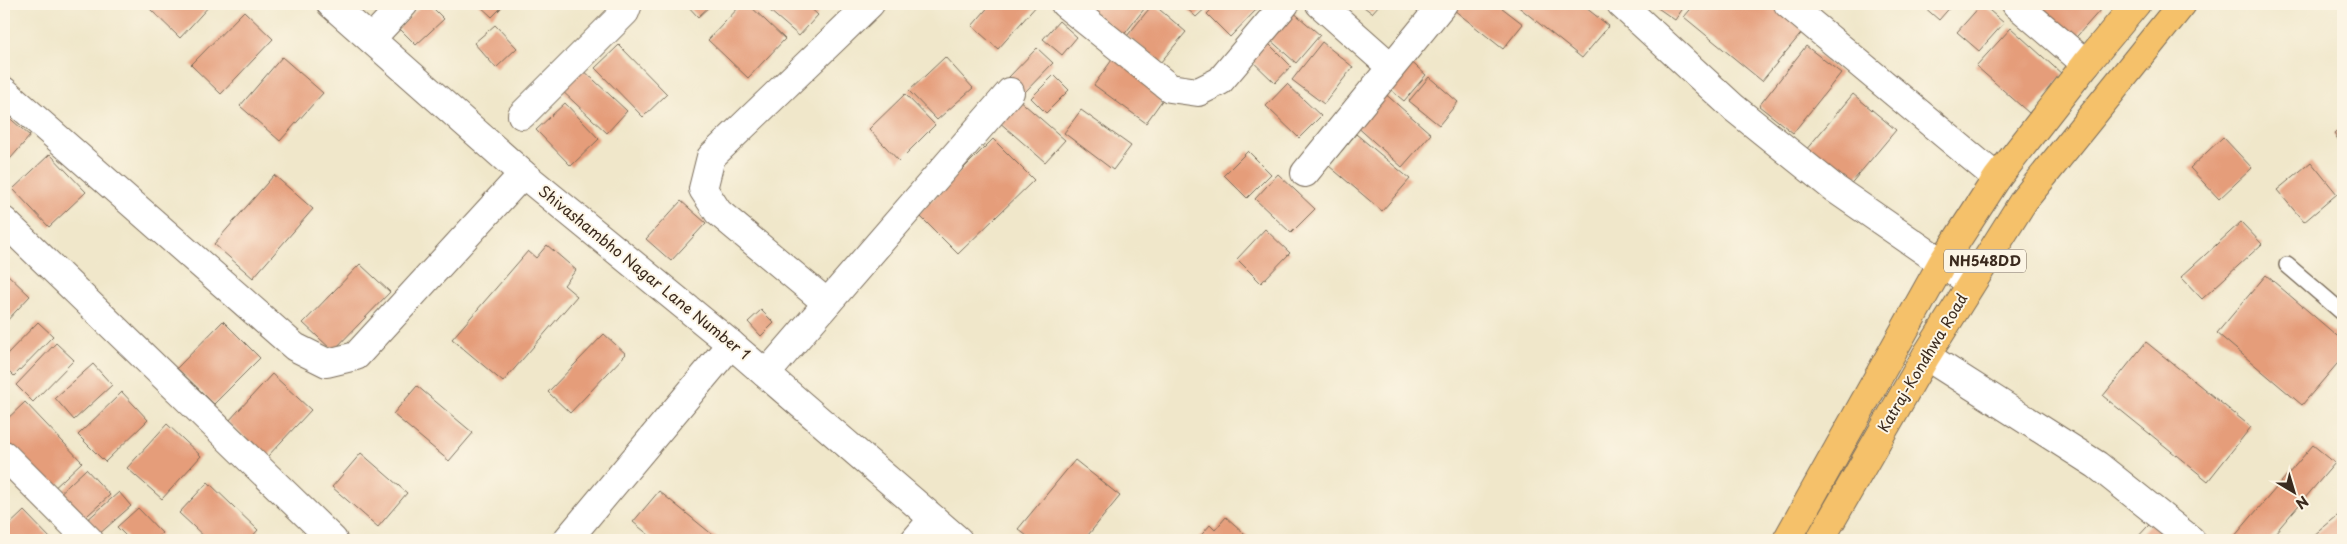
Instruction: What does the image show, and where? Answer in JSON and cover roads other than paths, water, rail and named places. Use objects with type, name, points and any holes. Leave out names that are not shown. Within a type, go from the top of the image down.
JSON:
[{"type":"highway","name":"Katraj-Kondhwa Road","points":[[1787,540],[1942,263],[1997,178],[2086,64],[2136,4]]},
{"type":"highway","name":"Katraj-Kondhwa Road","points":[[1820,540],[1926,356],[2024,200],[2182,4]]},
{"type":"street","name":"Shivashambho Nagar Lane Number 1","points":[[331,4],[523,174],[731,344],[958,540]]},
{"type":"street","points":[[371,39],[404,4]]},
{"type":"street","points":[[522,115],[625,12],[628,4]]},
{"type":"street","points":[[827,303],[718,212],[703,189],[711,157],[870,4]]},
{"type":"street","points":[[1065,4],[1170,88],[1198,92],[1220,81],[1285,4]]},
{"type":"street","points":[[1320,4],[1391,67]]},
{"type":"street","points":[[1305,173],[1443,4]]},
{"type":"street","points":[[1621,4],[1734,108],[1835,189],[1971,283]]},
{"type":"street","points":[[1788,4],[1997,178]]},
{"type":"street","points":[[2016,4],[2086,64]]},
{"type":"street","points":[[4,91],[295,347],[327,363],[356,356],[523,174]]},
{"type":"street","points":[[766,374],[1010,92]]},
{"type":"street","points":[[4,221],[333,540]]},
{"type":"street","points":[[567,540],[731,344]]},
{"type":"street","points":[[1926,356],[2097,465],[2191,540]]},
{"type":"street","points":[[4,455],[89,540]]},
{"type":"street","points":[[916,540],[933,519]]},
{"type":"lane","points":[[2288,264],[2343,313]]}]
